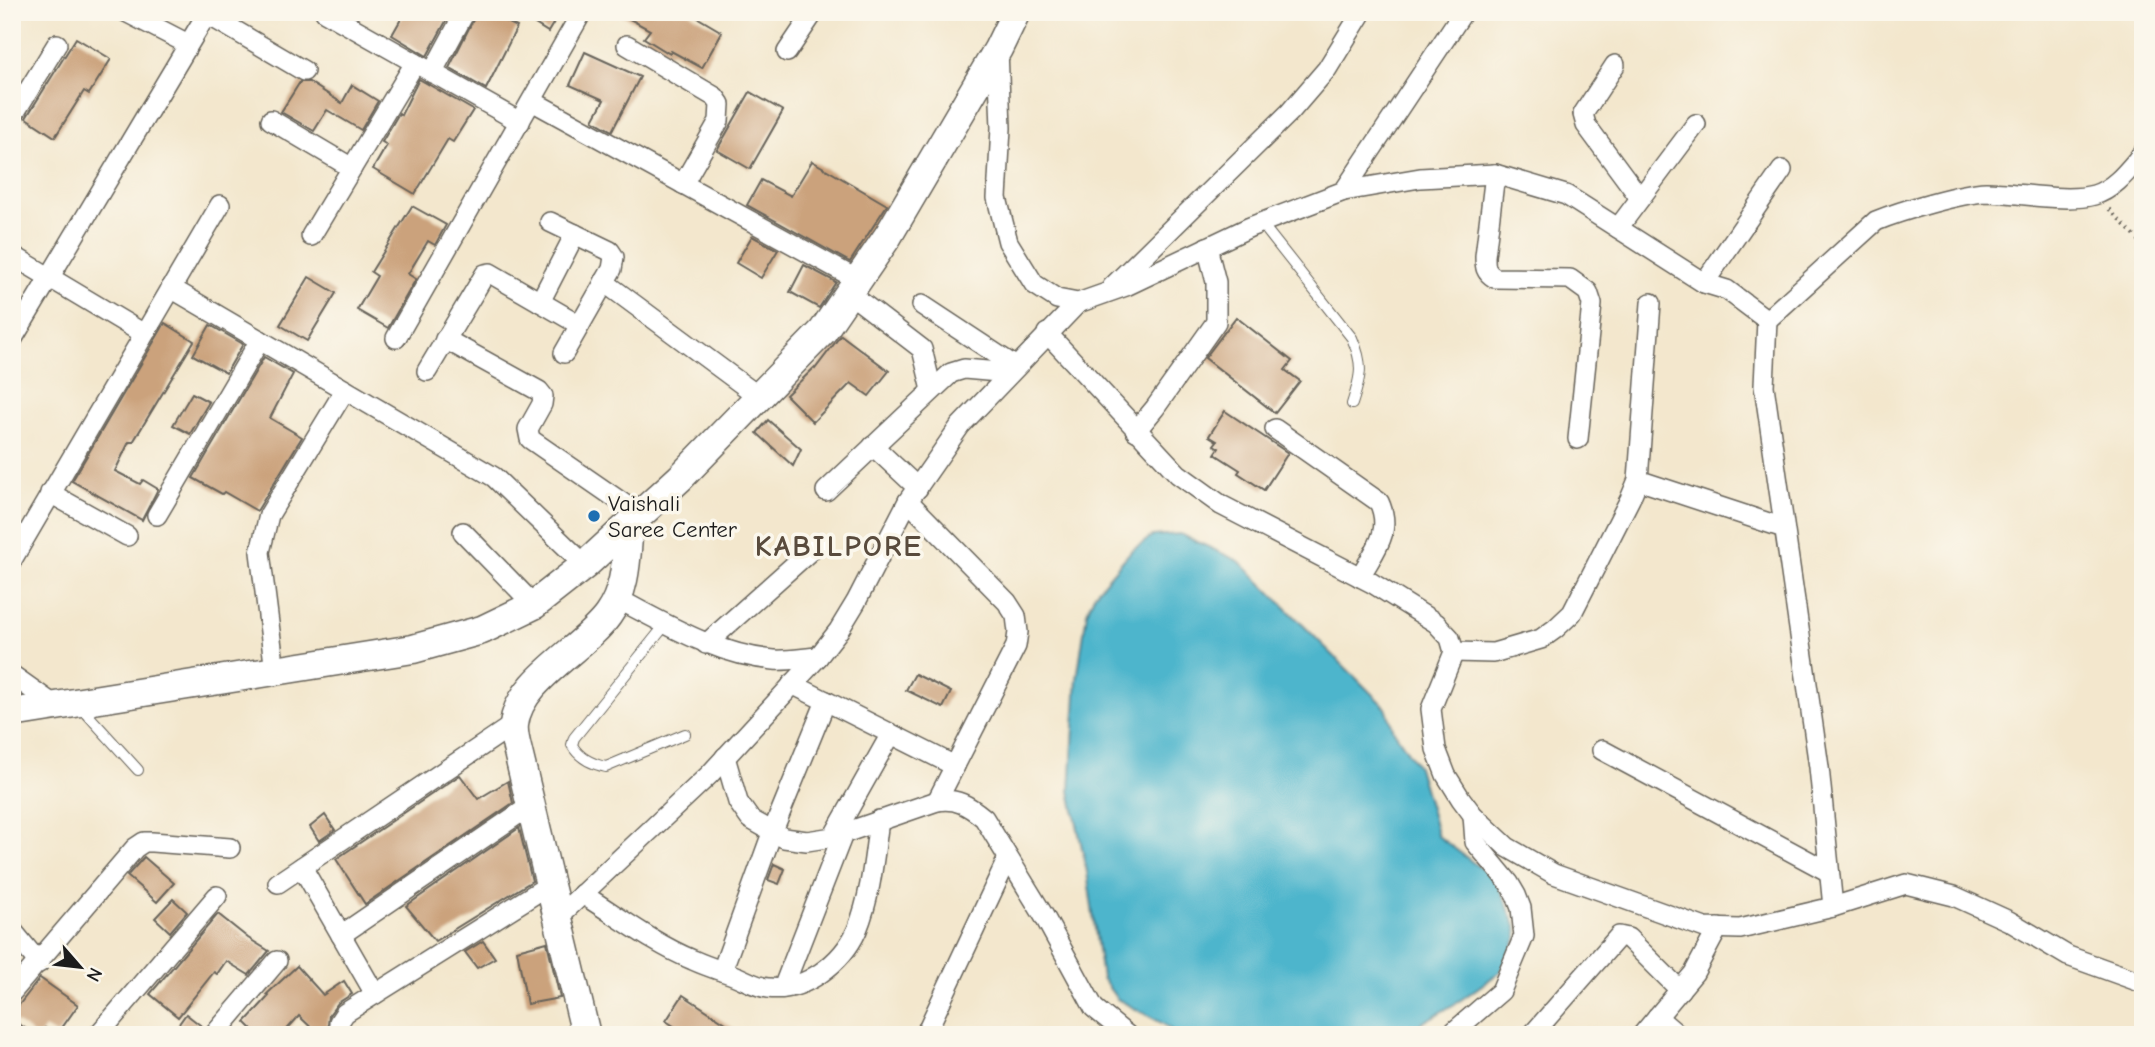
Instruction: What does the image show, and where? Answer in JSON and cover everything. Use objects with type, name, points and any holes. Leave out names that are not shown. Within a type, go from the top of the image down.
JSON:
[{"type":"street","points":[[125,12],[188,44]]},
{"type":"street","points":[[325,12],[520,122]]},
{"type":"street","points":[[311,236],[352,168],[465,12]]},
{"type":"street","points":[[396,338],[582,12]]},
{"type":"street","points":[[12,713],[413,649],[482,630],[534,605],[586,565],[635,521],[823,331],[888,236],[998,49],[1016,12]]},
{"type":"street","points":[[1105,293],[1290,111],[1327,69],[1362,12]]},
{"type":"street","points":[[1345,191],[1463,12]]},
{"type":"street","points":[[787,52],[807,14]]},
{"type":"street","points":[[12,340],[202,22],[209,18],[304,71]]},
{"type":"street","points":[[12,117],[57,44]]},
{"type":"street","points":[[627,45],[715,97],[720,104],[719,121],[683,184]]},
{"type":"street","points":[[998,49],[1001,128],[997,198],[1008,242],[1034,284],[1057,299],[1078,303]]},
{"type":"street","points":[[1615,65],[1583,114],[1586,125],[1640,198]]},
{"type":"street","points":[[532,101],[683,184],[854,286],[922,349],[932,390]]},
{"type":"street","points":[[271,120],[352,168]]},
{"type":"street","points":[[1618,228],[1696,124]]},
{"type":"street","points":[[1833,907],[1819,766],[1764,386],[1767,320],[1864,230],[1891,215],[1976,193],[2073,197],[2096,195],[2120,178],[2143,153]]},
{"type":"street","points":[[1704,283],[1782,170]]},
{"type":"street","points":[[1495,174],[1485,256],[1485,268],[1489,275],[1494,278],[1570,279],[1588,292],[1592,304],[1578,439]]},
{"type":"street","points":[[557,918],[709,775],[818,657],[839,631],[856,602],[913,494],[960,426],[1078,303],[1261,223],[1345,191],[1420,177],[1495,174],[1566,195],[1704,283],[1727,290],[1767,320]]},
{"type":"street","points":[[12,560],[220,205]]},
{"type":"street","points":[[550,222],[610,251],[614,257],[612,269],[564,353]]},
{"type":"street","points":[[540,302],[575,234]]},
{"type":"street","points":[[1136,431],[1216,322],[1216,282],[1207,247]]},
{"type":"street","points":[[12,255],[144,334]]},
{"type":"street","points":[[427,371],[485,274],[490,274],[580,325]]},
{"type":"street","points":[[604,282],[758,396]]},
{"type":"street","points":[[171,288],[494,477],[586,565]]},
{"type":"street","points":[[1454,652],[1493,653],[1541,639],[1572,613],[1638,480],[1651,303]]},
{"type":"street","points":[[922,305],[1013,370]]},
{"type":"street","points":[[1047,333],[1178,474],[1221,505],[1360,577],[1436,623],[1450,638],[1454,652],[1432,709],[1436,749],[1446,775],[1473,815],[1507,847],[1554,874],[1705,928],[1740,929],[1833,907],[1906,884],[1954,896],[2009,920],[2068,957],[2143,983]]},
{"type":"street","points":[[445,339],[539,391],[543,396],[542,404],[528,429],[530,439],[635,521]]},
{"type":"street","points":[[157,515],[260,340]]},
{"type":"street","points":[[825,491],[951,373],[964,369],[1013,370]]},
{"type":"street","points":[[275,671],[260,552],[263,534],[269,515],[345,390]]},
{"type":"street","points":[[1275,429],[1379,502],[1385,515],[1385,526],[1360,577]]},
{"type":"street","points":[[873,446],[1000,593],[1016,616],[1016,646],[937,801]]},
{"type":"street","points":[[1638,480],[1783,527]]},
{"type":"street","points":[[50,493],[127,536]]},
{"type":"street","points":[[586,1035],[517,752],[514,724],[522,701],[536,684],[607,617],[618,599],[635,521]]},
{"type":"street","points":[[463,532],[534,605]]},
{"type":"street","points":[[706,644],[819,542]]},
{"type":"street","points":[[618,599],[706,644],[775,660],[818,657]]},
{"type":"street","points":[[12,675],[67,705]]},
{"type":"street","points":[[792,684],[955,766]]},
{"type":"street","points":[[722,971],[772,833],[826,701]]},
{"type":"street","points":[[278,883],[514,724]]},
{"type":"street","points":[[783,988],[838,836],[891,734]]},
{"type":"street","points":[[1602,750],[1829,872]]},
{"type":"street","points":[[725,757],[737,802],[750,819],[784,838],[807,841],[838,836],[937,801],[952,799],[969,806],[984,818],[1044,916],[1109,1035]]},
{"type":"street","points":[[341,935],[530,806]]},
{"type":"street","points":[[1450,1035],[1501,992],[1524,936],[1521,908],[1516,895],[1475,842],[1473,815]]},
{"type":"street","points":[[582,894],[691,960],[767,988],[783,988],[823,972],[841,955],[856,932],[868,897],[879,820]]},
{"type":"street","points":[[12,992],[135,848],[144,842],[230,848]]},
{"type":"street","points":[[925,1035],[1008,858]]},
{"type":"street","points":[[302,867],[375,994]]},
{"type":"street","points":[[339,1035],[341,1016],[549,885]]},
{"type":"street","points":[[98,1035],[217,895]]},
{"type":"street","points":[[1642,1035],[1694,973],[1718,928]]},
{"type":"street","points":[[12,930],[39,963]]},
{"type":"street","points":[[1532,1035],[1619,936],[1628,938],[1680,990]]},
{"type":"street","points":[[214,1035],[276,961]]},
{"type":"street","points":[[1094,1008],[1127,1035]]},
{"type":"street","points":[[1657,1017],[1678,1035]]},
{"type":"lane","points":[[1261,223],[1352,338],[1362,369],[1352,404]]},
{"type":"lane","points":[[666,624],[574,738],[572,745],[577,754],[596,765],[606,767],[685,734]]},
{"type":"lane","points":[[67,705],[138,770]]},
{"type":"path","points":[[2096,195],[2143,246]]},
{"type":"water","points":[[1180,534],[1239,561],[1386,708],[1394,731],[1418,767],[1438,836],[1496,880],[1516,926],[1517,938],[1500,972],[1458,1002],[1401,1035],[1177,1035],[1162,1023],[1117,999],[1102,978],[1087,872],[1070,791],[1077,679],[1087,612],[1095,593],[1131,551],[1153,536]]},
{"type":"building","points":[[405,12],[451,12],[427,56],[392,35]]},
{"type":"building","points":[[477,12],[487,12],[517,27],[486,89],[449,68]]},
{"type":"building","points":[[516,12],[560,12],[548,32]]},
{"type":"building","points":[[617,12],[688,12],[722,32],[702,68],[671,51],[670,54],[644,38],[650,30]]},
{"type":"building","points":[[76,38],[111,59],[89,94],[84,91],[55,137],[26,118]]},
{"type":"building","points":[[585,52],[640,77],[612,131],[593,120],[604,100],[570,85]]},
{"type":"building","points":[[419,79],[473,110],[453,142],[448,139],[415,194],[373,169],[387,145],[382,142],[399,113],[401,115]]},
{"type":"building","points":[[300,82],[309,82],[342,103],[352,85],[378,101],[361,130],[327,110],[314,131],[281,112]]},
{"type":"building","points":[[750,92],[783,111],[750,169],[717,150]]},
{"type":"building","points":[[812,161],[887,205],[850,262],[747,205],[761,180],[791,196]]},
{"type":"building","points":[[412,206],[446,225],[435,245],[428,241],[408,274],[416,279],[388,328],[357,310],[377,276],[371,272]]},
{"type":"building","points":[[752,236],[778,250],[761,278],[736,263]]},
{"type":"building","points":[[804,265],[836,282],[819,308],[790,292]]},
{"type":"building","points":[[309,277],[336,293],[307,341],[280,325]]},
{"type":"building","points":[[1236,317],[1292,361],[1285,370],[1300,381],[1275,413],[1205,358]]},
{"type":"building","points":[[165,323],[194,341],[133,442],[129,442],[115,471],[140,484],[143,480],[158,489],[142,520],[72,481]]},
{"type":"building","points":[[210,325],[243,344],[226,373],[193,355]]},
{"type":"building","points":[[841,335],[889,371],[869,396],[851,383],[813,422],[786,395],[815,369]]},
{"type":"building","points":[[264,357],[293,374],[270,418],[302,437],[257,511],[193,478]]},
{"type":"building","points":[[192,393],[209,402],[190,434],[173,425]]},
{"type":"building","points":[[1225,411],[1288,453],[1264,490],[1215,454],[1219,448],[1214,445],[1217,441],[1209,436]]},
{"type":"building","points":[[768,420],[801,449],[793,466],[757,433]]},
{"type":"building","points":[[915,674],[951,692],[943,708],[906,690]]},
{"type":"building","points":[[460,775],[478,799],[508,781],[513,803],[365,904],[336,859]]},
{"type":"building","points":[[325,815],[335,830],[319,841],[310,827]]},
{"type":"building","points":[[519,828],[532,881],[435,941],[406,906]]},
{"type":"building","points":[[144,857],[174,883],[157,902],[127,876]]},
{"type":"building","points":[[774,864],[785,869],[779,884],[768,880]]},
{"type":"building","points":[[173,899],[187,912],[170,932],[155,918]]},
{"type":"building","points":[[218,914],[269,951],[249,975],[226,961],[178,1017],[150,994]]},
{"type":"building","points":[[483,941],[495,958],[477,968],[465,952]]},
{"type":"building","points":[[547,942],[560,998],[527,1004],[517,950]]},
{"type":"building","points":[[297,966],[323,995],[344,981],[352,994],[338,1003],[329,1015],[327,1035],[319,1035],[299,1016],[282,1035],[258,1035],[245,1022],[269,996],[267,994]]},
{"type":"building","points":[[40,978],[78,1005],[57,1035],[45,1028],[40,1035],[35,1035],[12,1019],[12,1014]]},
{"type":"building","points":[[683,995],[744,1035],[688,1035],[666,1021]]},
{"type":"building","points":[[186,1014],[204,1028],[202,1035],[171,1035]]},
{"type":"place","name":"Vaishali Saree Center","points":[[594,516]]},
{"type":"district","name":"KABILPORE","points":[[839,546]]}]
